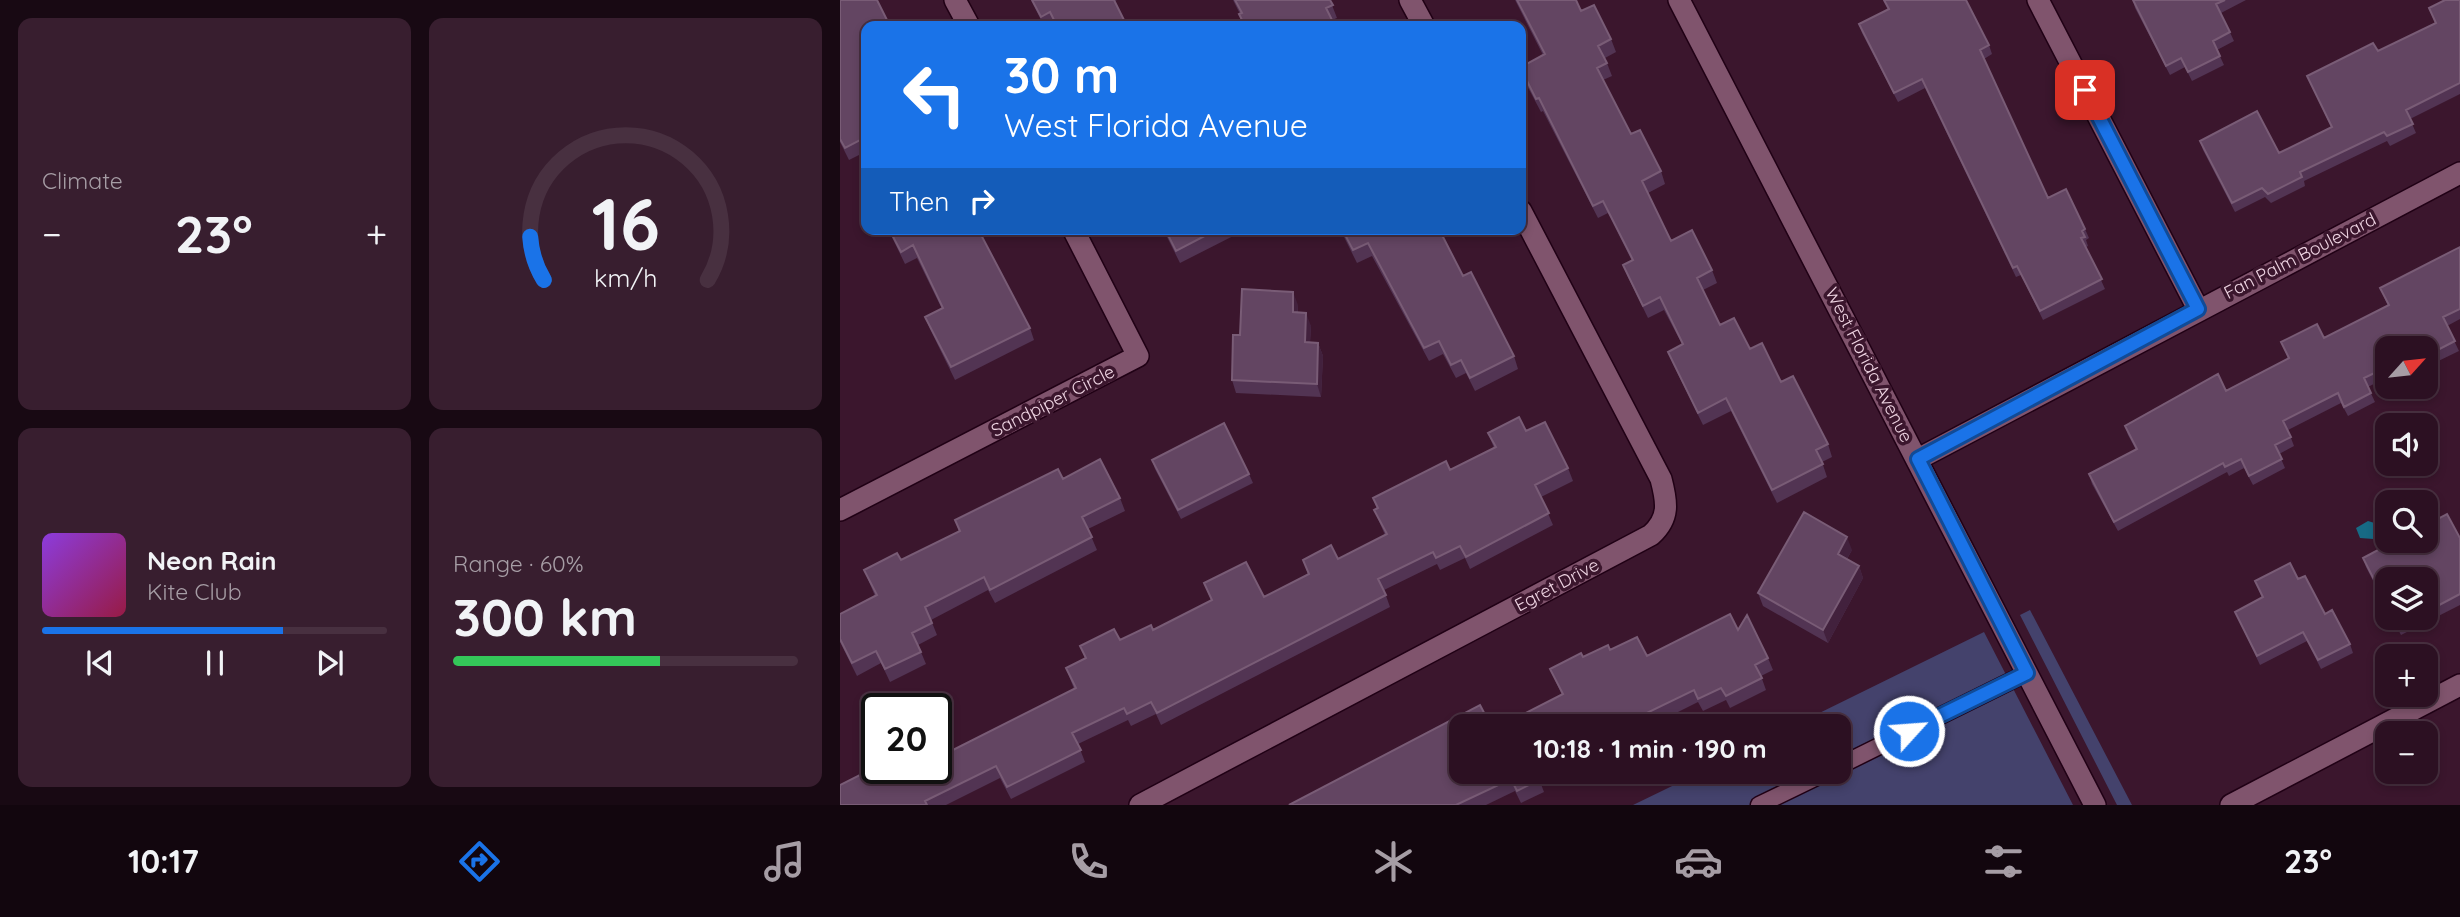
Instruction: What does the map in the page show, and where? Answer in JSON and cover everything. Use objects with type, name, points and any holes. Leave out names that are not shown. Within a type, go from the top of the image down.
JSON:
[{"type":"street","points":[[955,0],[966,21]]},
{"type":"street","points":[[1410,0],[1421,21]]},
{"type":"street","name":"West Florida Avenue","points":[[1679,0],[2095,805]]},
{"type":"street","points":[[2038,0],[2198,309]]},
{"type":"street","name":"Fan Palm Boulevard","points":[[1918,459],[2460,173]]},
{"type":"street","name":"Egret Drive","points":[[1140,805],[1651,535],[1663,524],[1667,504],[1661,479],[1526,221]]},
{"type":"street","name":"Sandpiper Circle","points":[[840,510],[1138,356],[1076,235]]},
{"type":"street","points":[[2231,805],[2460,685]]},
{"type":"lane","points":[[1851,760],[2027,673]]},
{"type":"lane","points":[[1759,805],[1802,784]]},
{"type":"shaded area","points":[[2030,610],[2132,805],[2117,805],[2020,615]]},
{"type":"shaded area","points":[[1984,632],[2073,805],[1633,805],[1676,784],[1851,784],[1851,714],[1817,714]]},
{"type":"water","points":[[2368,521],[2375,523],[2375,539],[2360,538],[2356,528]]},
{"type":"building","points":[[840,0],[877,0],[888,21],[861,21],[861,142],[860,140],[845,148],[840,139]]},
{"type":"building","points":[[1032,0],[1114,0],[1124,21],[1054,21],[1050,12],[1041,17]]},
{"type":"building","points":[[1235,0],[1330,0],[1333,5],[1326,8],[1332,21],[1242,21],[1239,14],[1242,13]]},
{"type":"building","points":[[1517,0],[1576,0],[1581,11],[1594,5],[1611,39],[1598,46],[1607,63],[1597,68],[1631,134],[1640,130],[1661,171],[1642,181],[1671,241],[1692,230],[1712,270],[1697,278],[1720,325],[1734,318],[1750,349],[1762,343],[1781,382],[1793,376],[1828,444],[1816,450],[1823,464],[1772,490],[1726,398],[1698,413],[1668,352],[1683,344],[1660,297],[1643,306],[1623,265],[1633,260],[1603,201],[1593,206],[1539,98],[1536,99],[1526,79],[1526,64],[1545,54]]},
{"type":"building","points":[[1884,0],[1966,0],[1989,45],[1980,50],[2048,198],[2066,189],[2085,229],[2082,231],[2085,237],[2081,238],[2102,279],[2040,311],[2017,266],[2013,268],[1922,79],[1894,93],[1859,24],[1889,9]]},
{"type":"building","points":[[2133,0],[2225,0],[2216,4],[2230,32],[2213,41],[2220,56],[2188,72],[2181,58],[2166,66]]},
{"type":"building","points":[[2445,0],[2460,0],[2460,83],[2406,110],[2413,124],[2387,136],[2384,132],[2300,172],[2302,177],[2268,194],[2262,188],[2232,203],[2200,141],[2257,111],[2279,153],[2332,127],[2307,76],[2373,43],[2378,51],[2436,23],[2429,8]]},
{"type":"building","points":[[892,235],[981,235],[1030,328],[951,367],[925,317],[943,308],[913,245],[901,252]]},
{"type":"building","points":[[1168,235],[1207,235],[1176,251]]},
{"type":"building","points":[[1345,235],[1442,235],[1463,276],[1471,272],[1514,356],[1470,378],[1461,360],[1451,365],[1439,341],[1424,348],[1368,243],[1353,250]]},
{"type":"building","points":[[2460,247],[2460,309],[2443,317],[2455,341],[2438,350],[2438,336],[2375,336],[2375,373],[2364,378],[2371,393],[2344,407],[2338,393],[2283,421],[2291,437],[2275,445],[2282,459],[2249,476],[2241,459],[2225,467],[2223,463],[2114,522],[2089,474],[2137,449],[2125,426],[2218,374],[2226,391],[2289,358],[2281,342],[2317,324],[2324,338],[2389,305],[2380,288]]},
{"type":"building","points":[[1242,289],[1293,292],[1293,312],[1306,313],[1305,342],[1318,343],[1317,384],[1232,380],[1233,335],[1240,335]]},
{"type":"building","points":[[1519,417],[1526,431],[1545,422],[1568,468],[1535,485],[1549,513],[1466,557],[1460,546],[1436,558],[1433,552],[1378,579],[1386,595],[1157,713],[1151,702],[1127,714],[1124,708],[1072,733],[1081,750],[1007,787],[996,766],[925,801],[927,805],[840,805],[840,785],[861,774],[861,784],[952,784],[952,750],[1076,688],[1066,668],[1086,658],[1080,646],[1114,629],[1120,640],[1151,625],[1153,630],[1212,600],[1204,583],[1246,562],[1264,597],[1309,574],[1303,560],[1331,545],[1338,559],[1387,534],[1374,510],[1378,508],[1373,498],[1446,461],[1450,470],[1496,447],[1488,433]]},
{"type":"building","points":[[1224,423],[1249,474],[1178,510],[1152,460]]},
{"type":"building","points":[[1100,459],[1120,498],[1082,517],[1092,537],[990,590],[984,577],[925,607],[932,623],[912,633],[921,652],[885,669],[876,651],[852,663],[840,639],[840,614],[877,595],[864,570],[897,553],[901,560],[960,531],[955,520],[1058,469],[1063,479]]},
{"type":"building","points":[[1804,512],[1847,537],[1838,554],[1859,566],[1823,630],[1758,593]]},
{"type":"building","points":[[2447,514],[2460,538],[2460,594],[2438,606],[2438,567],[2375,567],[2375,582],[2363,558],[2375,552],[2438,553],[2438,519]]},
{"type":"building","points":[[2290,563],[2298,579],[2305,576],[2325,614],[2332,610],[2350,644],[2318,660],[2303,632],[2257,656],[2235,612],[2263,597],[2255,581]]},
{"type":"building","points":[[1730,614],[1738,630],[1747,615],[1768,658],[1755,665],[1762,678],[1726,696],[1721,688],[1698,699],[1694,690],[1645,714],[1524,714],[1563,694],[1550,669],[1581,653],[1583,657],[1608,645],[1610,650],[1637,637],[1647,656]]},
{"type":"building","points":[[1480,705],[1485,714],[1463,714]]},
{"type":"building","points":[[1449,721],[1449,784],[1500,784],[1456,805],[1289,805]]},
{"type":"building","points":[[1514,784],[1531,784],[1517,791]]},
{"type":"route","points":[[1909,731],[2027,673],[1918,459],[2198,309],[2085,90]]}]
